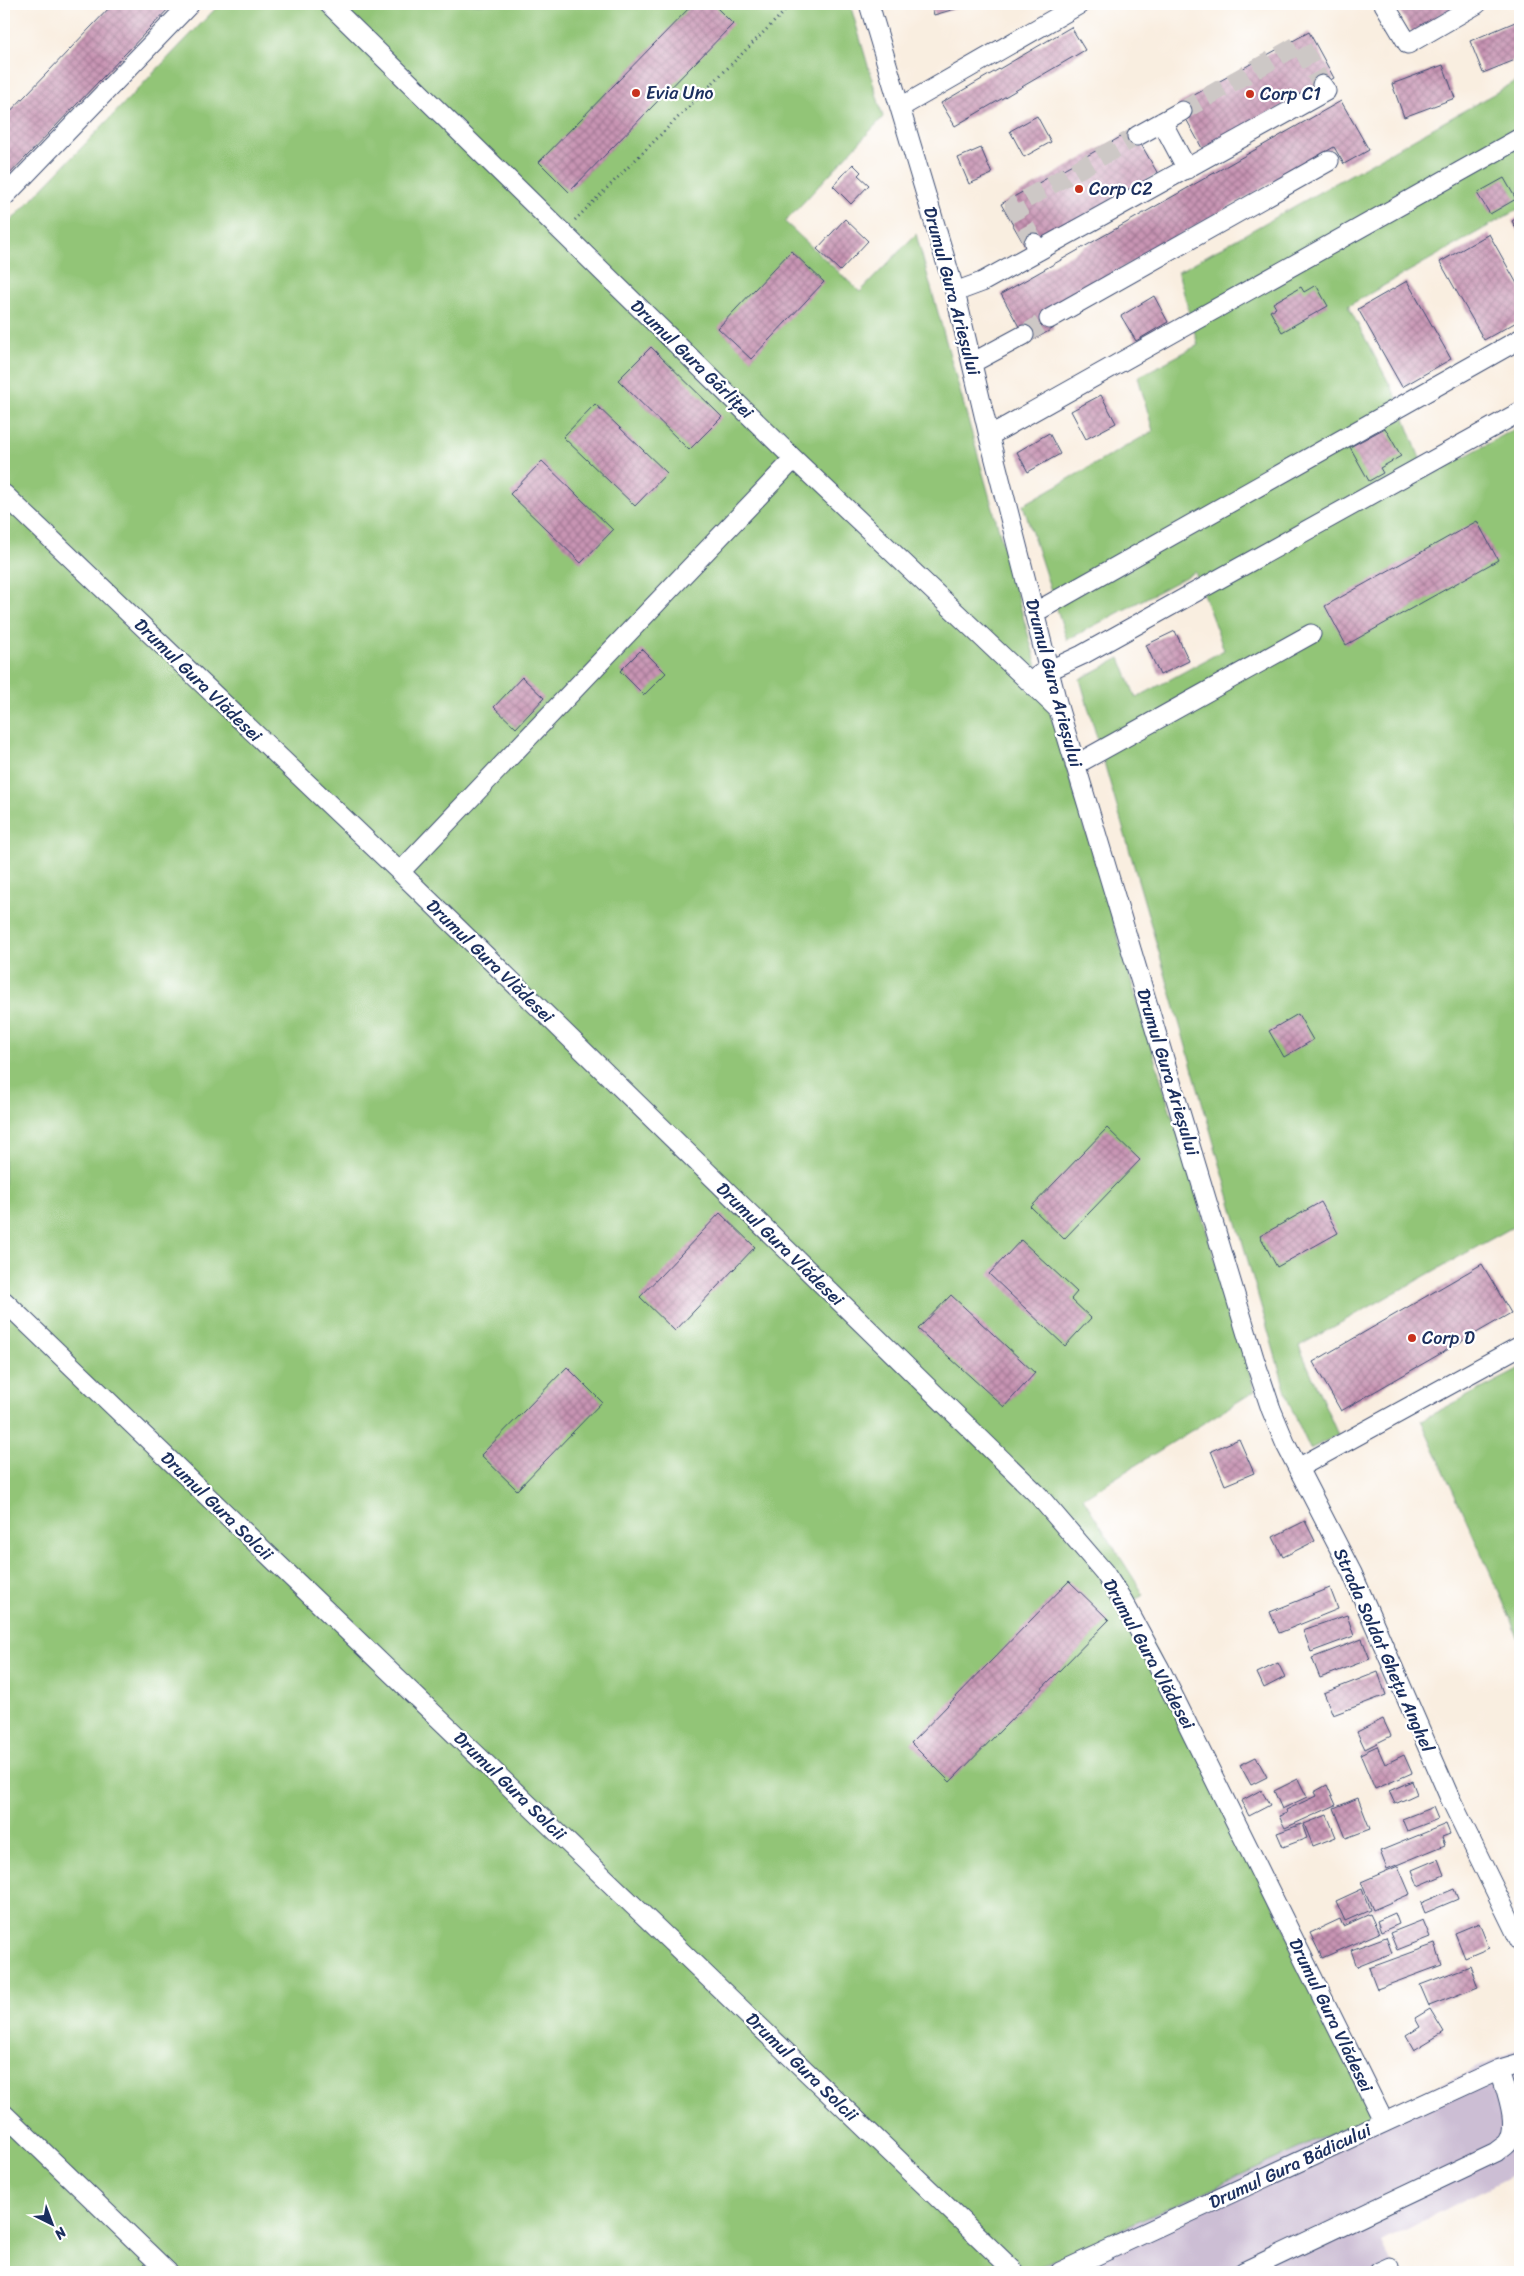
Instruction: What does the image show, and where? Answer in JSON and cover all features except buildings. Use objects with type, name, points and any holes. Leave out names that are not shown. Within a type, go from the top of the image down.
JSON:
[{"type":"street","points":[[4,197],[190,4]]},
{"type":"street","name":"Drumul Gura Gârliței","points":[[329,4],[794,458],[1059,710]]},
{"type":"street","name":"Drumul Gura Arieșului","points":[[869,4],[955,292],[989,436],[1059,710],[1254,1358]]},
{"type":"street","points":[[901,107],[1080,4]]},
{"type":"street","points":[[1384,4],[1408,44],[1477,4]]},
{"type":"street","points":[[955,292],[982,282],[1036,247],[1187,169],[1326,91],[1322,85]]},
{"type":"street","points":[[1137,136],[1182,111]]},
{"type":"street","points":[[1162,122],[1187,169]]},
{"type":"street","points":[[989,436],[1520,138]]},
{"type":"street","points":[[1049,319],[1329,161]]},
{"type":"street","points":[[972,363],[1024,335]]},
{"type":"street","points":[[1034,614],[1520,339]]},
{"type":"street","points":[[1027,680],[1049,671],[1520,412]]},
{"type":"street","points":[[400,872],[794,458]]},
{"type":"street","name":"Drumul Gura Vlădesei","points":[[4,494],[400,872],[1038,1495],[1104,1572],[1123,1600],[1159,1667],[1384,2122]]},
{"type":"street","points":[[1075,765],[1311,634]]},
{"type":"street","name":"Drumul Gura Solcii","points":[[4,1301],[1015,2272]]},
{"type":"street","points":[[1298,1468],[1520,1346]]},
{"type":"street","name":"Strada Soldat Ghețu Anghel","points":[[1254,1358],[1278,1428],[1352,1573],[1401,1691],[1449,1796],[1520,1941]]},
{"type":"street","points":[[1243,2272],[1418,2190],[1501,2148],[1507,2143],[1512,2133],[1512,2122],[1500,2069],[1520,2050]]},
{"type":"street","name":"Drumul Gura Bădicului","points":[[1060,2272],[1500,2069],[1520,2063]]},
{"type":"street","points":[[4,2114],[168,2272]]},
{"type":"path","points":[[563,233],[792,4]]},
{"type":"shaded area","points":[[1520,2048],[1520,2100],[1517,2102],[1520,2109],[1520,2171],[1382,2242],[1397,2272],[1028,2272]]},
{"type":"green space","points":[[220,4],[850,4],[883,117],[785,222],[860,292],[916,234],[1049,709],[1255,1391],[1083,1498],[1144,1595],[1132,1601],[1372,2115],[1028,2272],[4,2272],[4,228]]},
{"type":"green space","points":[[1520,79],[1520,208],[1348,306],[1397,398],[1427,477],[1520,426],[1520,1056],[1516,1059],[1520,1068],[1520,1223],[1299,1346],[1338,1435],[1310,1449],[1289,1403],[1080,679],[1120,658],[1136,698],[1224,650],[1195,572],[1067,640],[1023,505],[1153,431],[1138,377],[1198,345],[1178,272]]},
{"type":"green space","points":[[1520,1369],[1520,1645],[1509,1615],[1421,1420]]},
{"type":"tunnel","points":[[1182,111],[1300,44],[1322,85]]},
{"type":"tunnel","points":[[1034,243],[1014,206],[1137,136]]},
{"type":"tunnel","points":[[1024,335],[1049,319]]},
{"type":"place","name":"Evia Uno","points":[[636,93]]},
{"type":"place","name":"Corp C1","points":[[1250,94]]},
{"type":"place","name":"Corp C2","points":[[1079,189]]},
{"type":"place","name":"Corp D","points":[[1412,1338]]}]
